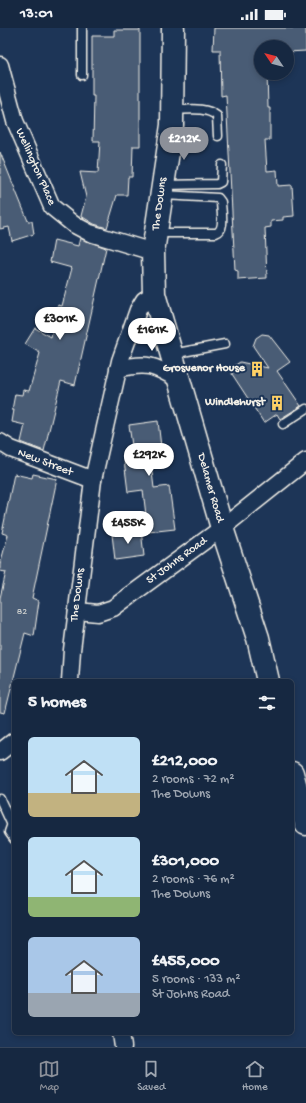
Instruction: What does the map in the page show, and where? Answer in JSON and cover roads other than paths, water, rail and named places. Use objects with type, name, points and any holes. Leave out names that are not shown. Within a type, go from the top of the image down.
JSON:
[{"type":"street","name":"The Downs","points":[[70,679],[72,650],[93,480],[118,369],[138,310],[144,300],[154,294],[155,242],[172,125],[173,28]]},
{"type":"street","name":"Wellington Place","points":[[0,65],[14,121],[52,207],[73,224],[90,233],[155,242]]},
{"type":"street","name":"Delamer Road","points":[[154,294],[222,528],[258,638],[268,679]]},
{"type":"street","points":[[118,369],[147,365],[162,370],[179,380]]},
{"type":"street","name":"New Street","points":[[0,442],[2,445],[18,452],[93,480]]},
{"type":"street","name":"St Johns Road","points":[[77,611],[98,613],[114,608],[222,528],[306,461]]},
{"type":"street","points":[[0,752],[12,743]]},
{"type":"street","points":[[294,784],[300,819]]},
{"type":"street","points":[[121,1035],[123,1047]]},
{"type":"lane","points":[[82,28],[82,75]]},
{"type":"lane","points":[[172,110],[207,110],[213,112],[217,116],[218,136]]},
{"type":"lane","points":[[162,190],[217,184],[221,182],[223,177],[222,165]]},
{"type":"lane","points":[[155,242],[216,233],[222,228],[221,202],[218,198],[162,190]]},
{"type":"lane","points":[[171,355],[226,344]]},
{"type":"lane","points":[[283,424],[306,410]]},
{"type":"lane","points":[[0,799],[12,818]]},
{"type":"lane","points":[[12,823],[9,832],[12,836]]},
{"type":"place","name":"Grosvenor House","points":[[257,369]]},
{"type":"place","name":"Windlehurst","points":[[277,403]]}]
